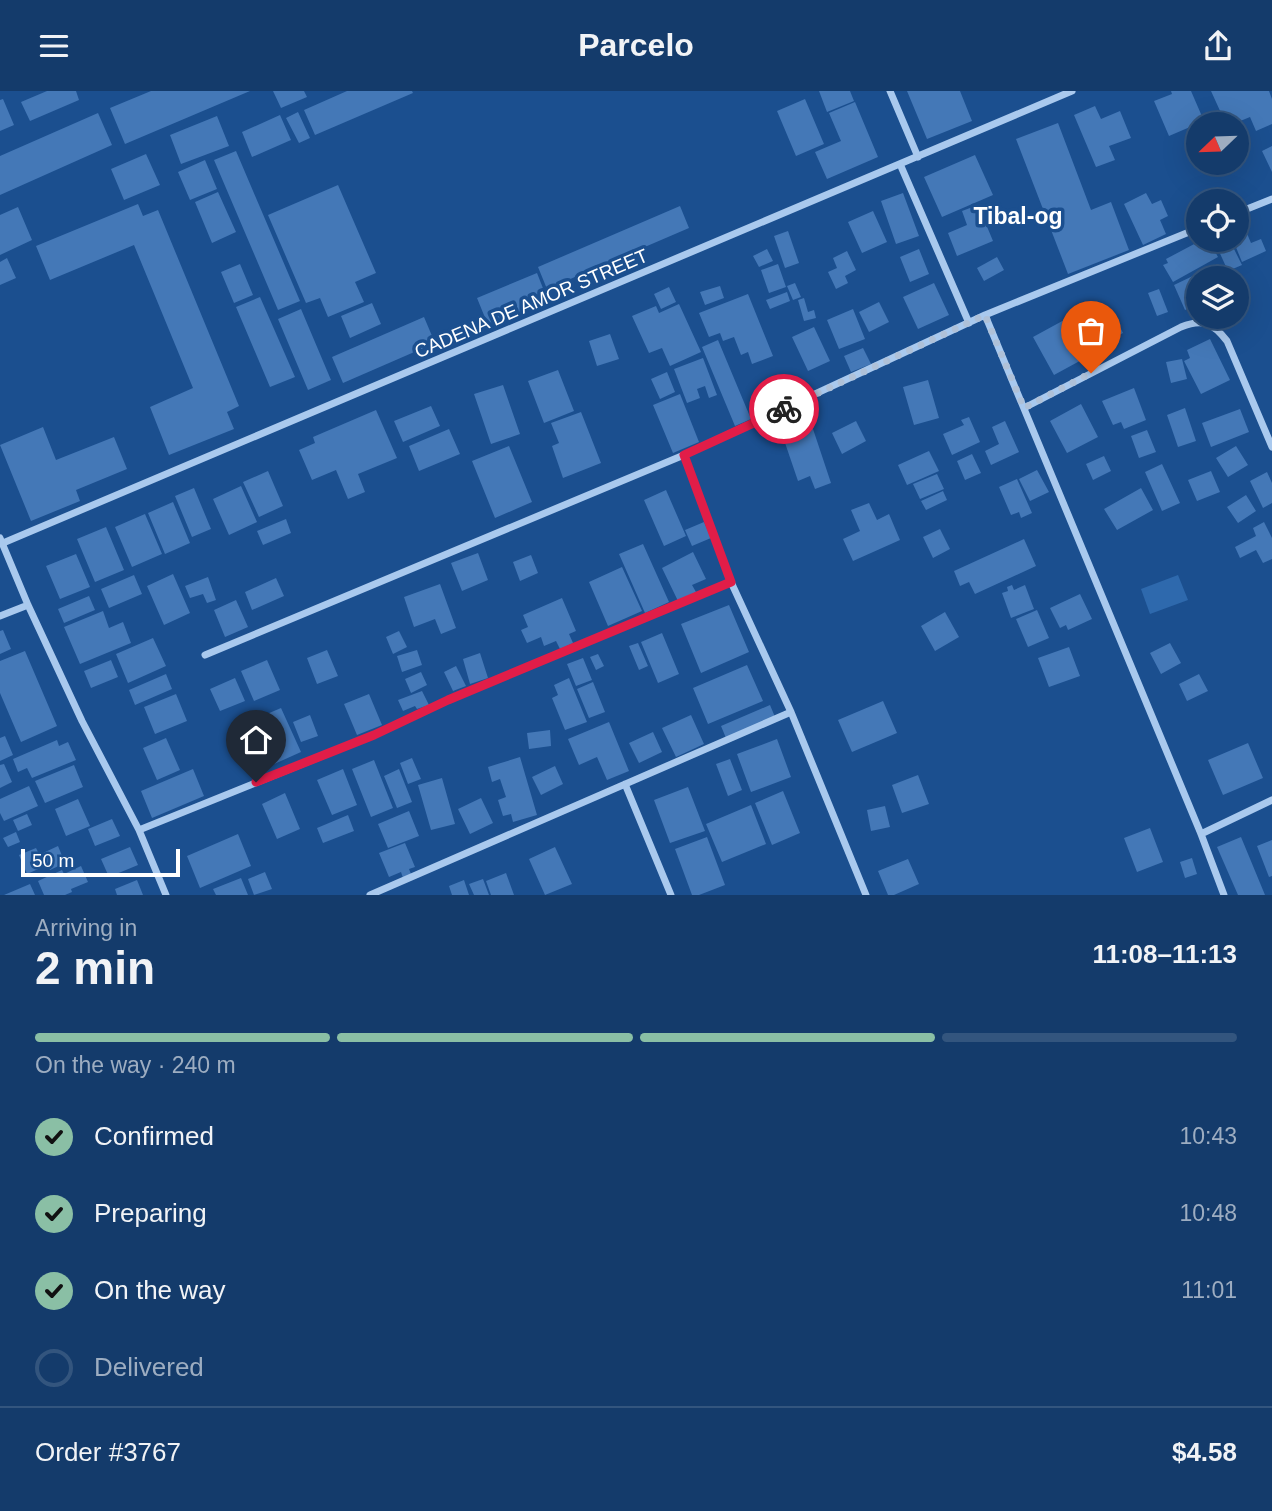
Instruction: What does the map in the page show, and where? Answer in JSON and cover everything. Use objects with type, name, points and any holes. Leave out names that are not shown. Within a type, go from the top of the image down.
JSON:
[{"type":"street","points":[[890,91],[918,157]]},
{"type":"street","name":"CADENA DE AMOR STREET","points":[[1,540],[1072,91]]},
{"type":"street","points":[[900,164],[969,323]]},
{"type":"street","points":[[1249,208],[1272,199]]},
{"type":"street","points":[[205,655],[684,455],[985,315],[1186,234]]},
{"type":"street","points":[[985,315],[1224,895]]},
{"type":"street","points":[[1024,408],[1181,327],[1193,322],[1201,323],[1219,331],[1227,341],[1271,442]]},
{"type":"street","points":[[684,455],[731,582],[791,712],[866,895]]},
{"type":"street","points":[[1,540],[82,721],[139,829],[166,895]]},
{"type":"street","points":[[139,829],[374,735],[448,700],[731,582]]},
{"type":"street","points":[[0,616],[28,605]]},
{"type":"street","points":[[370,895],[791,712]]},
{"type":"street","points":[[625,784],[671,895]]},
{"type":"street","points":[[1201,834],[1272,800]]},
{"type":"shaded area","points":[[1178,575],[1188,600],[1150,614],[1141,589]]},
{"type":"building","points":[[47,91],[76,91],[79,100],[30,121],[21,102]]},
{"type":"building","points":[[151,91],[250,91],[125,144],[110,108]]},
{"type":"building","points":[[273,91],[304,91],[307,97],[281,108]]},
{"type":"building","points":[[347,91],[413,93],[315,135],[304,110]]},
{"type":"building","points":[[819,91],[850,91],[854,101],[827,112]]},
{"type":"building","points":[[907,91],[960,91],[972,121],[927,139]]},
{"type":"building","points":[[1171,91],[1191,91],[1200,112],[1186,112],[1186,129],[1169,136],[1154,101],[1172,94]]},
{"type":"building","points":[[1211,91],[1269,91],[1272,99],[1272,124],[1256,131],[1250,112],[1221,112]]},
{"type":"building","points":[[3,99],[14,125],[0,131],[0,100]]},
{"type":"building","points":[[805,99],[824,144],[796,156],[777,111]]},
{"type":"building","points":[[855,102],[878,157],[827,179],[815,152],[841,141],[829,113]]},
{"type":"building","points":[[1095,106],[1101,119],[1120,111],[1131,138],[1109,146],[1115,160],[1096,167],[1074,115]]},
{"type":"building","points":[[298,112],[310,138],[299,143],[286,118]]},
{"type":"building","points":[[98,113],[112,145],[0,195],[0,156]]},
{"type":"building","points":[[280,115],[291,140],[252,157],[242,132]]},
{"type":"building","points":[[217,116],[229,146],[181,164],[170,135]]},
{"type":"building","points":[[1058,123],[1091,210],[1111,202],[1129,250],[1068,274],[1016,139]]},
{"type":"building","points":[[1272,146],[1272,172],[1262,151]]},
{"type":"building","points":[[236,151],[300,301],[278,310],[214,160]]},
{"type":"building","points":[[146,154],[160,185],[124,200],[111,169]]},
{"type":"building","points":[[975,155],[993,195],[942,217],[924,177]]},
{"type":"building","points":[[205,160],[217,189],[190,200],[178,172]]},
{"type":"building","points":[[338,185],[376,273],[355,282],[364,302],[328,317],[320,298],[306,303],[268,215]]},
{"type":"building","points":[[218,192],[236,232],[212,243],[195,202]]},
{"type":"building","points":[[903,193],[919,236],[896,244],[881,201]]},
{"type":"building","points":[[1146,193],[1152,204],[1161,200],[1168,216],[1160,220],[1166,234],[1143,245],[1124,204]]},
{"type":"building","points":[[138,204],[143,216],[158,210],[239,406],[227,412],[234,429],[169,455],[150,407],[193,388],[134,245],[50,280],[36,246]]},
{"type":"building","points":[[978,205],[993,241],[957,256],[948,233],[967,225],[962,211]]},
{"type":"building","points":[[680,206],[689,228],[547,289],[538,267]]},
{"type":"building","points":[[18,207],[32,240],[0,255],[0,215]]},
{"type":"building","points":[[873,211],[887,242],[862,253],[848,222]]},
{"type":"building","points":[[788,231],[799,263],[785,268],[774,236]]},
{"type":"building","points":[[1249,238],[1251,243],[1261,239],[1266,251],[1242,262],[1238,252],[1249,252]]},
{"type":"building","points":[[1186,248],[1186,252],[1215,252],[1218,257],[1202,266],[1186,266],[1186,275],[1173,282],[1163,265],[1168,263],[1166,259]]},
{"type":"building","points":[[767,249],[773,261],[759,267],[753,256]]},
{"type":"building","points":[[919,249],[929,274],[910,282],[900,257]]},
{"type":"building","points":[[847,251],[856,270],[845,276],[848,283],[836,289],[828,272],[837,268],[833,258]]},
{"type":"building","points":[[1219,252],[1236,252],[1242,265],[1226,266]]},
{"type":"building","points":[[997,257],[1004,270],[984,281],[977,268]]},
{"type":"building","points":[[7,258],[16,278],[0,285],[0,262]]},
{"type":"building","points":[[240,264],[253,295],[234,303],[221,272]]},
{"type":"building","points":[[778,264],[786,287],[769,293],[761,270]]},
{"type":"building","points":[[537,273],[548,301],[488,325],[477,298]]},
{"type":"building","points":[[1186,279],[1186,310],[1185,310],[1174,285]]},
{"type":"building","points":[[795,283],[801,297],[793,300],[787,286]]},
{"type":"building","points":[[934,283],[949,315],[918,329],[903,297]]},
{"type":"building","points":[[720,286],[724,298],[705,305],[700,292]]},
{"type":"building","points":[[669,287],[676,302],[661,309],[654,294]]},
{"type":"building","points":[[1159,289],[1168,312],[1157,316],[1148,293]]},
{"type":"building","points":[[787,292],[790,301],[770,309],[766,300]]},
{"type":"building","points":[[748,294],[773,356],[752,364],[748,352],[741,355],[734,337],[723,341],[720,333],[709,337],[699,313]]},
{"type":"building","points":[[260,297],[295,377],[270,387],[236,307]]},
{"type":"building","points":[[804,298],[808,312],[814,310],[816,318],[804,321],[798,300]]},
{"type":"building","points":[[879,302],[889,322],[869,332],[859,312]]},
{"type":"building","points":[[372,303],[381,324],[350,338],[341,316]]},
{"type":"building","points":[[679,304],[701,352],[670,366],[662,348],[649,353],[632,316],[656,306],[659,313]]},
{"type":"building","points":[[301,309],[331,380],[308,390],[278,319]]},
{"type":"building","points":[[853,309],[865,339],[839,349],[827,320]]},
{"type":"building","points":[[1099,314],[1108,329],[1118,323],[1123,333],[1100,345],[1087,321]]},
{"type":"building","points":[[424,317],[435,343],[343,383],[332,357]]},
{"type":"building","points":[[1066,319],[1087,357],[1054,375],[1033,337]]},
{"type":"building","points":[[814,327],[830,361],[808,371],[792,337]]},
{"type":"building","points":[[610,334],[619,359],[597,366],[589,341]]},
{"type":"building","points":[[1210,339],[1230,380],[1201,394],[1184,361],[1190,358],[1187,350]]},
{"type":"building","points":[[718,340],[751,419],[735,426],[702,347]]},
{"type":"building","points":[[863,348],[871,364],[851,372],[844,356]]},
{"type":"building","points":[[703,358],[717,395],[709,398],[705,386],[697,389],[700,398],[687,403],[674,369]]},
{"type":"building","points":[[1182,359],[1187,379],[1171,383],[1166,362]]},
{"type":"building","points":[[558,370],[574,411],[544,423],[528,381]]},
{"type":"building","points":[[667,372],[675,392],[660,399],[651,379]]},
{"type":"building","points":[[928,380],[939,418],[914,425],[903,387]]},
{"type":"building","points":[[503,385],[520,434],[491,444],[474,394]]},
{"type":"building","points":[[1134,388],[1146,420],[1124,429],[1121,422],[1113,425],[1102,401]]},
{"type":"building","points":[[680,394],[699,442],[673,453],[653,405]]},
{"type":"building","points":[[1081,404],[1098,437],[1067,453],[1050,421]]},
{"type":"building","points":[[431,406],[440,426],[403,442],[394,421]]},
{"type":"building","points":[[1185,408],[1196,441],[1178,447],[1167,415]]},
{"type":"building","points":[[1240,409],[1249,432],[1211,447],[1202,423]]},
{"type":"building","points":[[376,410],[397,458],[358,474],[365,492],[348,499],[336,470],[312,480],[299,450],[315,443],[313,437]]},
{"type":"building","points":[[581,412],[601,463],[563,478],[552,446],[559,443],[551,423]]},
{"type":"building","points":[[969,417],[980,442],[952,455],[943,434],[964,425],[961,420]]},
{"type":"building","points":[[856,421],[866,441],[842,454],[832,433]]},
{"type":"building","points":[[1005,421],[1019,452],[991,465],[985,451],[999,444],[992,427]]},
{"type":"building","points":[[812,426],[831,483],[815,489],[810,476],[798,481],[783,437]]},
{"type":"building","points":[[43,427],[56,460],[114,437],[127,469],[76,490],[80,501],[31,521],[0,445]]},
{"type":"building","points":[[449,429],[460,454],[419,471],[409,446]]},
{"type":"building","points":[[1147,430],[1156,452],[1139,458],[1131,436]]},
{"type":"building","points":[[509,446],[532,502],[495,518],[472,461]]},
{"type":"building","points":[[1236,446],[1248,465],[1228,477],[1216,458]]},
{"type":"building","points":[[929,451],[939,471],[907,485],[898,465]]},
{"type":"building","points":[[972,454],[981,473],[965,480],[957,461]]},
{"type":"building","points":[[1104,456],[1111,471],[1093,480],[1086,464]]},
{"type":"building","points":[[1162,464],[1180,503],[1162,511],[1145,472]]},
{"type":"building","points":[[1037,470],[1049,492],[1030,501],[1019,479]]},
{"type":"building","points":[[268,471],[283,506],[259,517],[243,482]]},
{"type":"building","points":[[1211,471],[1220,492],[1197,501],[1188,480]]},
{"type":"building","points":[[1267,472],[1272,483],[1272,503],[1263,508],[1250,481]]},
{"type":"building","points":[[937,474],[944,489],[920,499],[913,484]]},
{"type":"building","points":[[1017,479],[1032,513],[1021,518],[1019,512],[1011,515],[999,487]]},
{"type":"building","points":[[241,486],[257,522],[229,535],[213,499]]},
{"type":"building","points":[[194,488],[211,529],[192,537],[175,496]]},
{"type":"building","points":[[1141,488],[1153,510],[1117,530],[1104,509]]},
{"type":"building","points":[[666,490],[686,536],[664,546],[644,500]]},
{"type":"building","points":[[943,491],[947,500],[926,510],[921,501]]},
{"type":"building","points":[[1246,495],[1256,511],[1238,523],[1227,507]]},
{"type":"building","points":[[173,502],[190,543],[165,554],[148,513]]},
{"type":"building","points":[[869,503],[877,520],[889,514],[900,540],[853,561],[843,539],[860,531],[851,510]]},
{"type":"building","points":[[145,514],[162,554],[132,567],[115,527]]},
{"type":"building","points":[[286,519],[291,533],[263,545],[257,531]]},
{"type":"building","points":[[704,522],[711,538],[692,546],[685,530]]},
{"type":"building","points":[[1264,522],[1272,538],[1272,559],[1263,563],[1256,550],[1240,558],[1235,547],[1256,536],[1253,528]]},
{"type":"building","points":[[106,527],[124,570],[95,582],[77,539]]},
{"type":"building","points":[[940,529],[950,549],[933,558],[923,537]]},
{"type":"building","points":[[1024,539],[1036,566],[975,594],[969,582],[960,586],[954,571]]},
{"type":"building","points":[[643,544],[669,602],[645,613],[619,554]]},
{"type":"building","points":[[693,552],[706,579],[692,585],[696,592],[678,601],[662,568]]},
{"type":"building","points":[[478,553],[488,580],[462,591],[451,563]]},
{"type":"building","points":[[76,554],[90,587],[60,599],[46,566]]},
{"type":"building","points":[[531,555],[538,573],[520,581],[513,562]]},
{"type":"building","points":[[622,567],[642,611],[608,626],[589,582]]},
{"type":"building","points":[[173,574],[190,613],[164,625],[147,586]]},
{"type":"building","points":[[134,575],[142,594],[109,608],[101,589]]},
{"type":"building","points":[[208,577],[216,600],[207,603],[203,594],[190,598],[185,586]]},
{"type":"building","points":[[276,578],[284,596],[252,610],[245,592]]},
{"type":"building","points":[[440,584],[456,628],[441,634],[435,619],[414,627],[404,597]]},
{"type":"building","points":[[1012,585],[1014,590],[1025,585],[1034,609],[1011,618],[1002,593],[1008,591],[1007,587]]},
{"type":"building","points":[[1080,594],[1092,619],[1068,630],[1066,625],[1060,628],[1050,608]]},
{"type":"building","points":[[89,596],[95,610],[64,623],[58,609]]},
{"type":"building","points":[[562,598],[576,631],[569,634],[573,643],[560,649],[556,641],[544,646],[541,637],[527,643],[521,630],[528,627],[523,615]]},
{"type":"building","points":[[236,600],[248,627],[225,637],[214,610]]},
{"type":"building","points":[[729,605],[749,652],[701,673],[681,624]]},
{"type":"building","points":[[1037,610],[1049,638],[1028,647],[1016,619]]},
{"type":"building","points":[[103,611],[109,628],[123,622],[131,643],[80,664],[64,627]]},
{"type":"building","points":[[945,612],[959,637],[935,651],[921,626]]},
{"type":"building","points":[[3,630],[11,649],[0,654],[0,631]]},
{"type":"building","points":[[399,631],[407,647],[393,654],[386,637]]},
{"type":"building","points":[[662,633],[679,674],[658,683],[641,642]]},
{"type":"building","points":[[153,638],[166,666],[128,683],[116,654]]},
{"type":"building","points":[[638,643],[648,666],[639,670],[629,646]]},
{"type":"building","points":[[1170,643],[1181,663],[1161,674],[1150,653]]},
{"type":"building","points":[[1069,647],[1080,676],[1049,687],[1038,658]]},
{"type":"building","points":[[327,650],[338,676],[317,684],[307,658]]},
{"type":"building","points":[[417,650],[422,665],[402,672],[397,656]]},
{"type":"building","points":[[25,651],[57,726],[21,742],[0,693],[0,661]]},
{"type":"building","points":[[480,653],[488,678],[470,684],[463,659]]},
{"type":"building","points":[[598,654],[604,666],[596,670],[590,657]]},
{"type":"building","points":[[583,658],[592,680],[576,686],[567,664]]},
{"type":"building","points":[[111,660],[118,677],[91,688],[84,671]]},
{"type":"building","points":[[267,660],[280,690],[254,701],[241,671]]},
{"type":"building","points":[[747,665],[763,701],[708,724],[693,688]]},
{"type":"building","points":[[456,666],[466,686],[453,691],[444,672]]},
{"type":"building","points":[[421,672],[427,685],[411,693],[405,679]]},
{"type":"building","points":[[166,674],[172,689],[135,705],[129,690]]},
{"type":"building","points":[[1199,674],[1208,691],[1187,701],[1179,684]]},
{"type":"building","points":[[235,678],[245,701],[220,711],[210,689]]},
{"type":"building","points":[[569,678],[587,722],[565,730],[552,698],[558,695],[554,685]]},
{"type":"building","points":[[593,682],[605,712],[589,718],[577,689]]},
{"type":"building","points":[[422,691],[429,705],[417,709],[415,706],[403,711],[398,700]]},
{"type":"building","points":[[176,694],[187,721],[155,734],[144,707]]},
{"type":"building","points":[[369,694],[382,725],[357,735],[344,704]]},
{"type":"building","points":[[883,701],[897,733],[852,752],[838,720]]},
{"type":"building","points":[[770,705],[775,717],[726,738],[721,726]]},
{"type":"building","points":[[281,708],[301,752],[272,765],[253,720]]},
{"type":"building","points":[[310,715],[318,736],[301,742],[293,722]]},
{"type":"building","points":[[691,715],[704,744],[676,757],[662,728]]},
{"type":"building","points":[[609,722],[629,771],[607,780],[597,757],[579,765],[568,739]]},
{"type":"building","points":[[550,730],[551,746],[529,749],[527,733]]},
{"type":"building","points":[[653,732],[662,752],[639,763],[629,743]]},
{"type":"building","points":[[5,736],[13,755],[0,761],[0,738]]},
{"type":"building","points":[[166,738],[180,770],[157,780],[143,748]]},
{"type":"building","points":[[777,739],[791,777],[751,792],[737,754]]},
{"type":"building","points":[[57,740],[59,746],[68,742],[76,760],[32,778],[27,768],[18,772],[13,759]]},
{"type":"building","points":[[1248,743],[1263,778],[1223,795],[1208,760]]},
{"type":"building","points":[[520,757],[537,815],[513,822],[511,814],[503,816],[498,800],[506,797],[500,779],[492,782],[488,767]]},
{"type":"building","points":[[412,758],[421,779],[408,784],[400,763]]},
{"type":"building","points":[[730,759],[742,790],[728,796],[716,764]]},
{"type":"building","points":[[374,760],[393,808],[371,817],[352,769]]},
{"type":"building","points":[[4,764],[12,782],[0,788],[0,765]]},
{"type":"building","points":[[74,765],[83,787],[45,803],[35,781]]},
{"type":"building","points":[[555,766],[563,784],[541,795],[532,777]]},
{"type":"building","points":[[193,769],[204,796],[152,818],[141,791]]},
{"type":"building","points":[[343,769],[357,805],[332,815],[317,780]]},
{"type":"building","points":[[399,769],[412,802],[397,808],[384,776]]},
{"type":"building","points":[[918,775],[929,804],[902,813],[892,785]]},
{"type":"building","points":[[442,778],[455,824],[431,830],[418,785]]},
{"type":"building","points":[[29,786],[38,806],[4,821],[0,813],[0,799]]},
{"type":"building","points":[[688,787],[705,831],[670,843],[654,800]]},
{"type":"building","points":[[783,791],[800,833],[772,845],[755,803]]},
{"type":"building","points":[[285,793],[300,829],[277,839],[262,804]]},
{"type":"building","points":[[481,798],[493,823],[470,834],[458,809]]},
{"type":"building","points":[[78,799],[90,826],[66,836],[55,809]]},
{"type":"building","points":[[751,805],[766,844],[722,862],[706,824]]},
{"type":"building","points":[[885,806],[890,827],[871,831],[867,810]]},
{"type":"building","points":[[409,811],[419,836],[388,848],[378,824]]},
{"type":"building","points":[[27,814],[32,825],[18,831],[13,820]]},
{"type":"building","points":[[348,815],[354,831],[323,843],[317,828]]},
{"type":"building","points":[[112,819],[120,836],[95,846],[88,829]]},
{"type":"building","points":[[1150,828],[1163,862],[1137,872],[1124,838]]},
{"type":"building","points":[[16,832],[20,842],[8,847],[3,838]]},
{"type":"building","points":[[238,834],[251,866],[200,888],[187,856]]},
{"type":"building","points":[[707,837],[725,885],[692,895],[675,849]]},
{"type":"building","points":[[1241,837],[1265,895],[1238,895],[1217,847]]},
{"type":"building","points":[[1272,840],[1272,876],[1269,877],[1257,846]]},
{"type":"building","points":[[405,843],[415,867],[409,869],[411,874],[403,878],[401,872],[389,877],[379,853]]},
{"type":"building","points":[[58,846],[65,863],[50,870],[43,853]]},
{"type":"building","points":[[130,847],[138,865],[109,877],[101,859]]},
{"type":"building","points":[[555,847],[572,884],[545,895],[529,859]]},
{"type":"building","points":[[36,848],[45,866],[27,874],[19,855]]},
{"type":"building","points":[[1192,858],[1197,874],[1185,878],[1180,862]]},
{"type":"building","points":[[908,859],[919,884],[888,895],[878,871]]},
{"type":"building","points":[[81,866],[88,882],[71,889],[72,892],[65,895],[44,895],[38,881],[62,870],[64,874]]},
{"type":"building","points":[[265,872],[272,889],[254,895],[248,879]]},
{"type":"building","points":[[506,873],[514,895],[491,895],[486,881]]},
{"type":"building","points":[[241,878],[248,895],[216,895],[213,889]]},
{"type":"building","points":[[483,879],[489,895],[474,895],[469,884]]},
{"type":"building","points":[[137,880],[143,895],[117,895],[115,889]]},
{"type":"building","points":[[464,880],[469,895],[452,895],[449,886]]},
{"type":"building","points":[[30,884],[35,895],[4,895]]},
{"type":"way so far","points":[[784,409],[985,315],[1024,408],[1091,373]]},
{"type":"district","name":"Tibal-og","points":[[1018,216]]},
{"type":"route","points":[[256,782],[374,735],[448,700],[731,582],[684,455],[784,409]]}]
